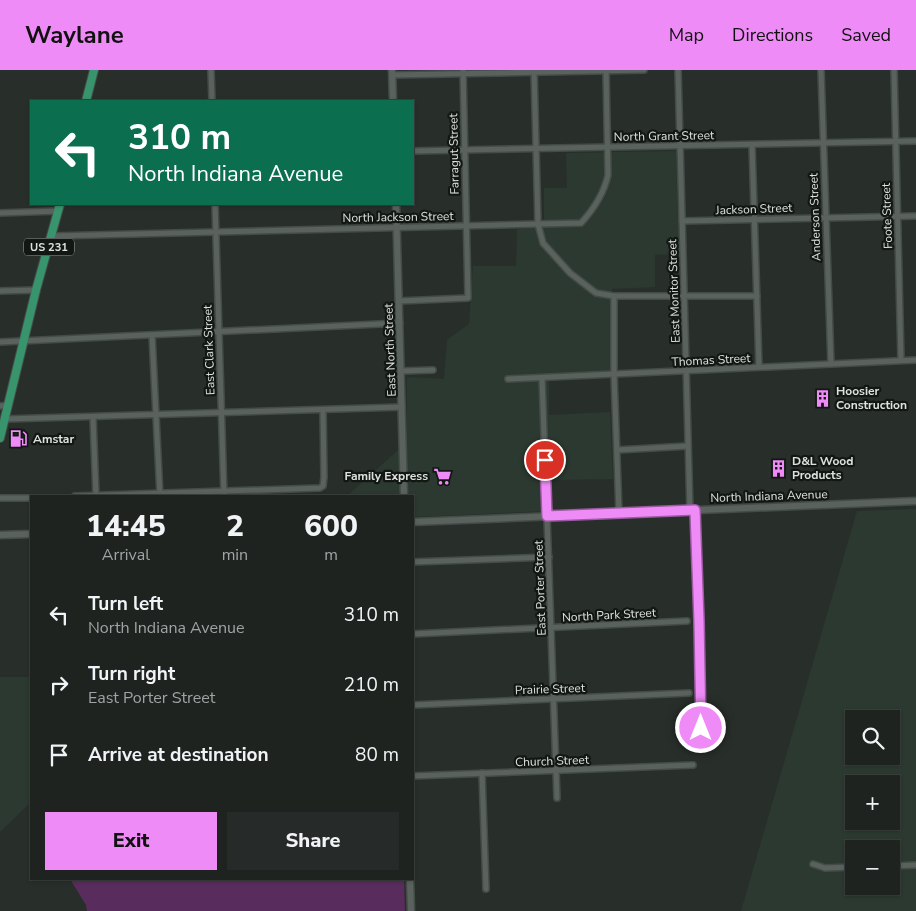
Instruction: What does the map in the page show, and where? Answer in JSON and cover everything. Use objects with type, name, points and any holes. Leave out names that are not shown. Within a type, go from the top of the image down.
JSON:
[{"type":"main road","points":[[86,100],[94,70]]},
{"type":"main road","name":"US 231","points":[[0,438],[5,420],[4,406],[25,341],[36,290],[59,207]]},
{"type":"street","points":[[211,70],[212,100]]},
{"type":"street","points":[[606,70],[608,148]]},
{"type":"street","points":[[393,100],[392,72],[644,70]]},
{"type":"street","name":"East Monitor Street","points":[[678,70],[688,446],[699,621],[701,728]]},
{"type":"street","name":"Anderson Street","points":[[821,70],[831,364]]},
{"type":"street","name":"Foote Street","points":[[894,70],[900,360]]},
{"type":"street","points":[[534,71],[538,224],[543,243],[570,273],[596,293],[614,296],[757,296]]},
{"type":"street","name":"Farragut Street","points":[[400,301],[468,298],[463,72]]},
{"type":"street","name":"North Grant Street","points":[[414,152],[916,141]]},
{"type":"street","points":[[752,145],[759,367]]},
{"type":"street","name":"North Jackson Street","points":[[52,236],[581,222],[590,213],[606,184],[608,176],[608,148]]},
{"type":"street","name":"East Clark Street","points":[[215,205],[224,494]]},
{"type":"street","name":"East North Street","points":[[396,205],[404,495]]},
{"type":"street","points":[[0,213],[59,207]]},
{"type":"street","name":"Jackson Street","points":[[682,221],[916,216]]},
{"type":"street","points":[[0,291],[36,290]]},
{"type":"street","points":[[614,296],[614,374],[619,513]]},
{"type":"street","points":[[0,342],[400,323]]},
{"type":"street","points":[[152,335],[160,495],[315,489],[323,486],[323,410]]},
{"type":"street","name":"Thomas Street","points":[[508,380],[916,360]]},
{"type":"street","points":[[402,371],[433,370]]},
{"type":"street","name":"East Porter Street","points":[[542,378],[557,798]]},
{"type":"street","points":[[5,420],[402,407]]},
{"type":"street","points":[[93,417],[96,495]]},
{"type":"street","points":[[617,450],[688,446]]},
{"type":"street","points":[[0,498],[30,498]]},
{"type":"street","name":"North Indiana Avenue","points":[[414,522],[916,501]]},
{"type":"street","points":[[0,535],[30,534]]},
{"type":"street","points":[[414,562],[548,556]]},
{"type":"street","name":"North Park Street","points":[[414,634],[687,621]]},
{"type":"street","name":"Prairie Street","points":[[414,705],[689,693]]},
{"type":"street","name":"Church Street","points":[[414,776],[693,765]]},
{"type":"street","points":[[482,773],[486,889]]},
{"type":"street","points":[[813,864],[825,868],[845,867]]},
{"type":"street","points":[[900,866],[916,865]]},
{"type":"street","points":[[410,880],[411,911]]},
{"type":"shaded area","points":[[676,151],[679,254],[655,255],[655,287],[612,289],[610,373],[549,375],[549,415],[610,412],[613,479],[550,480],[550,511],[414,517],[414,495],[348,495],[407,442],[407,377],[444,379],[447,340],[469,324],[473,266],[516,266],[517,229],[544,226],[544,188],[567,188],[566,153]]},
{"type":"shaded area","points":[[916,509],[916,911],[741,911],[857,511]]},
{"type":"shaded area","points":[[0,677],[30,677],[30,803],[0,832]]},
{"type":"shaded area","points":[[71,880],[404,880],[405,911],[87,911],[86,905]]},
{"type":"place","name":"Hoosier Construction","points":[[822,398]]},
{"type":"place","name":"Amstar","points":[[19,439]]},
{"type":"place","name":"D&L Wood Products","points":[[778,468]]},
{"type":"place","name":"Family Express","points":[[442,476]]},
{"type":"route","points":[[545,460],[547,516],[695,510],[701,728]]}]
